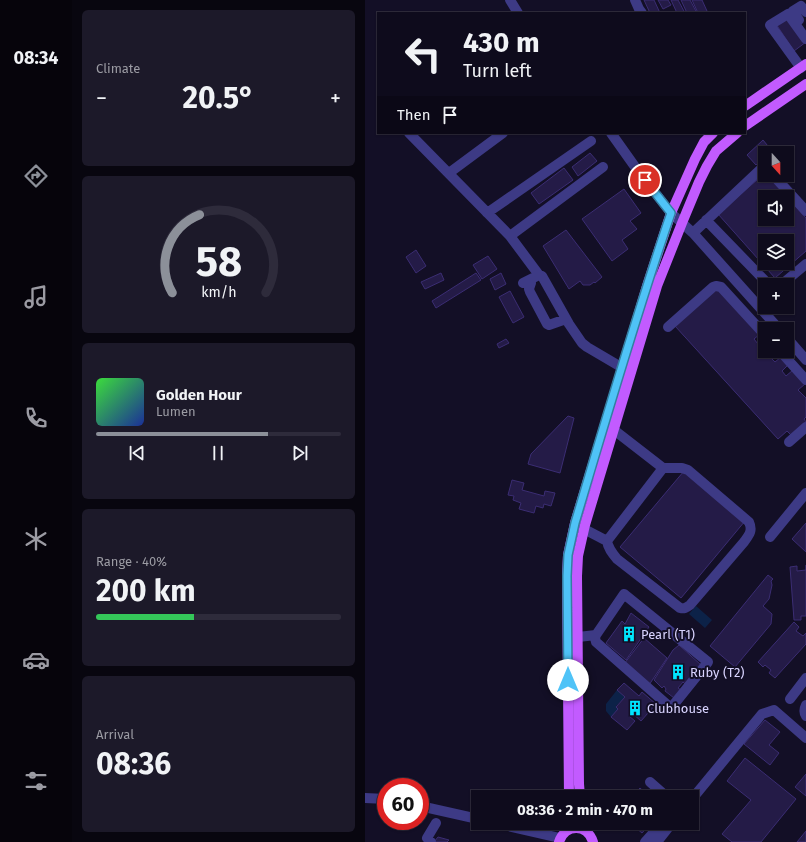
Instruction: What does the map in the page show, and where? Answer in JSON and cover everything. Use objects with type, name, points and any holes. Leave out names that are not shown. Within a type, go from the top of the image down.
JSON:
[{"type":"main road","points":[[746,105],[803,66]]},
{"type":"main road","points":[[746,125],[805,86]]},
{"type":"main road","points":[[580,790],[577,576],[580,532],[621,367],[671,213],[695,159],[704,142],[712,134]]},
{"type":"main road","points":[[569,790],[568,555],[580,532],[657,286],[682,223],[707,166],[717,152],[736,134]]},
{"type":"main road","points":[[561,838],[570,830]]},
{"type":"main road","points":[[588,830],[593,842]]},
{"type":"street","points":[[511,0],[517,12]]},
{"type":"street","points":[[635,0],[641,12]]},
{"type":"street","points":[[806,12],[801,6],[793,11],[806,29]]},
{"type":"street","points":[[803,66],[771,25],[788,14],[806,39]]},
{"type":"street","points":[[410,134],[509,236],[539,275],[542,276],[566,319],[582,343],[621,367]]},
{"type":"street","points":[[449,173],[502,134]]},
{"type":"street","points":[[612,134],[671,213],[693,233],[758,305]]},
{"type":"street","points":[[487,213],[591,141]]},
{"type":"street","points":[[509,236],[603,167]]},
{"type":"street","points":[[693,233],[758,173]]},
{"type":"street","points":[[779,182],[806,211]]},
{"type":"street","points":[[706,220],[762,278]]},
{"type":"street","points":[[789,278],[806,264]]},
{"type":"street","points":[[539,275],[526,281],[531,283],[529,289],[530,292],[547,324],[555,324],[566,319]]},
{"type":"street","points":[[669,327],[706,293],[716,286],[721,287],[758,327]]},
{"type":"street","points":[[750,318],[758,309]]},
{"type":"street","points":[[766,314],[773,322]]},
{"type":"street","points":[[792,364],[804,357],[794,346]]},
{"type":"street","points":[[786,358],[806,380]]},
{"type":"street","points":[[789,442],[806,427]]},
{"type":"street","points":[[607,541],[612,554],[617,559],[680,608],[684,608],[690,605],[750,534],[751,529],[749,522],[688,470],[663,468],[613,430]]},
{"type":"street","points":[[607,541],[663,468]]},
{"type":"street","points":[[770,537],[806,493]]},
{"type":"street","points":[[580,532],[607,541]]},
{"type":"street","points":[[578,637],[596,635],[624,594],[708,662],[671,708],[595,642],[596,635]]},
{"type":"street","points":[[790,699],[806,678]]},
{"type":"street","points":[[806,705],[806,716]]},
{"type":"street","points":[[699,790],[762,714],[774,710],[806,738]]},
{"type":"street","points":[[650,782],[659,790]]},
{"type":"street","points":[[365,798],[377,799]]},
{"type":"street","points":[[429,808],[471,817]]},
{"type":"street","points":[[427,841],[435,822]]},
{"type":"street","points":[[526,830],[561,838]]},
{"type":"street","points":[[645,842],[656,830]]},
{"type":"street","points":[[657,842],[666,830]]},
{"type":"water","points":[[696,606],[712,620],[705,628],[689,614]]},
{"type":"water","points":[[617,690],[625,697],[616,706],[618,709],[611,717],[606,711],[606,704]]},
{"type":"building","points":[[644,0],[654,0],[660,12],[650,12]]},
{"type":"building","points":[[658,0],[668,0],[671,5],[663,9]]},
{"type":"building","points":[[671,0],[678,0],[684,12],[677,12]]},
{"type":"building","points":[[681,0],[690,0],[696,12],[687,12]]},
{"type":"building","points":[[692,0],[702,0],[707,11],[698,12]]},
{"type":"building","points":[[788,16],[806,42],[794,51],[776,24]]},
{"type":"building","points":[[763,140],[768,146],[758,146],[758,163],[756,165],[747,155]]},
{"type":"building","points":[[590,153],[597,161],[578,176],[572,167]]},
{"type":"building","points":[[564,168],[573,180],[539,204],[531,193]]},
{"type":"building","points":[[758,179],[758,182],[774,182],[781,190],[758,190],[758,226],[794,226],[794,204],[806,218],[806,251],[794,261],[794,234],[758,234],[758,259],[718,214]]},
{"type":"building","points":[[624,189],[641,213],[630,221],[637,229],[622,240],[628,249],[612,261],[582,219]]},
{"type":"building","points":[[566,230],[602,277],[595,283],[583,285],[580,281],[569,289],[543,246]]},
{"type":"building","points":[[416,250],[426,266],[416,273],[406,257]]},
{"type":"building","points":[[488,256],[497,269],[482,279],[473,265]]},
{"type":"building","points":[[768,270],[784,270],[775,278]]},
{"type":"building","points":[[441,273],[444,280],[425,289],[421,282]]},
{"type":"building","points":[[476,273],[481,280],[436,308],[432,301]]},
{"type":"building","points":[[501,273],[506,284],[495,290],[490,279]]},
{"type":"building","points":[[717,288],[758,332],[758,336],[754,339],[758,344],[758,358],[771,358],[775,362],[782,358],[788,365],[782,371],[786,376],[793,370],[805,384],[798,390],[806,398],[806,417],[804,419],[806,425],[793,437],[787,431],[778,439],[675,326]]},
{"type":"building","points":[[510,291],[524,317],[513,323],[499,297]]},
{"type":"building","points":[[506,339],[509,343],[499,348],[497,344]]},
{"type":"building","points":[[568,416],[574,418],[560,473],[528,464],[531,454]]},
{"type":"building","points":[[684,471],[745,521],[681,598],[620,547]]},
{"type":"building","points":[[512,480],[524,483],[522,490],[544,496],[545,491],[555,493],[551,506],[544,504],[543,508],[536,506],[534,513],[519,509],[521,503],[513,500],[514,496],[508,495]]},
{"type":"building","points":[[806,523],[806,552],[792,539]]},
{"type":"building","points":[[797,566],[797,571],[806,570],[806,616],[801,616],[801,620],[794,620],[790,567]]},
{"type":"building","points":[[768,575],[773,579],[771,581],[772,585],[769,599],[763,606],[772,614],[771,624],[735,667],[710,646]]},
{"type":"building","name":"Pearl (T1)","points":[[631,613],[649,627],[626,660],[606,643],[622,621],[625,624]]},
{"type":"building","points":[[794,622],[799,627],[796,631],[803,636],[806,633],[806,644],[775,678],[769,673],[771,670],[765,665],[763,667],[758,662]]},
{"type":"building","points":[[644,638],[667,658],[649,685],[624,664]]},
{"type":"building","name":"Ruby (T2)","points":[[679,645],[701,665],[686,685],[683,682],[678,688],[681,690],[674,698],[665,691],[666,689],[664,686],[662,688],[654,680],[673,650]]},
{"type":"building","name":"Clubhouse","points":[[624,683],[639,696],[642,692],[656,704],[641,721],[632,713],[629,716],[635,721],[627,730],[611,717],[618,709],[616,707],[625,697],[617,690]]},
{"type":"building","points":[[765,720],[780,732],[769,745],[779,753],[770,765],[744,744]]},
{"type":"building","points":[[745,758],[796,799],[761,842],[732,842],[722,834],[751,800],[727,781]]},
{"type":"building","points":[[806,774],[806,796],[795,787]]},
{"type":"building","points":[[806,831],[806,842],[797,842]]},
{"type":"building","points":[[438,837],[449,840],[447,842],[434,842]]},
{"type":"place","name":"Pearl (T1)","points":[[629,634]]},
{"type":"place","name":"Ruby (T2)","points":[[678,672]]},
{"type":"place","name":"Clubhouse","points":[[635,708]]},
{"type":"route","points":[[568,680],[567,576],[568,555],[571,540],[621,367],[671,213],[645,180]]}]
